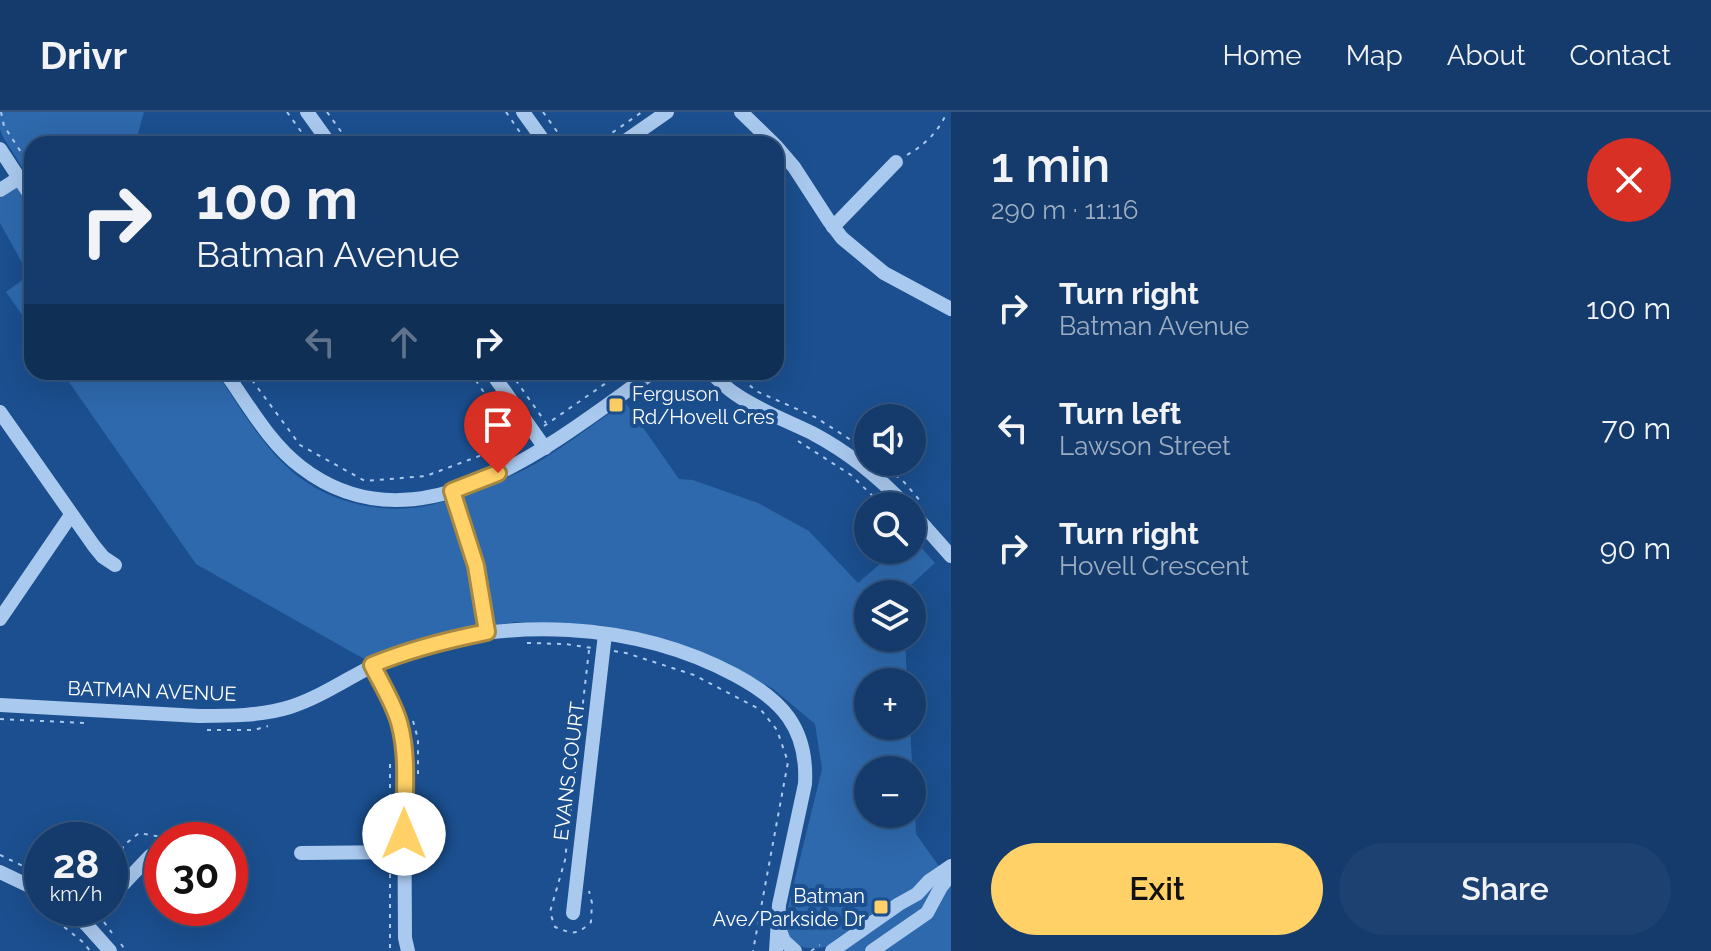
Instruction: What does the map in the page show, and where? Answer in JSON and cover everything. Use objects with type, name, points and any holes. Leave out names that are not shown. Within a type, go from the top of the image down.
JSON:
[{"type":"street","points":[[307,112],[324,136]]},
{"type":"street","points":[[523,112],[540,136]]},
{"type":"street","points":[[632,136],[667,112]]},
{"type":"street","points":[[741,112],[766,136]]},
{"type":"street","points":[[0,149],[24,186]]},
{"type":"street","points":[[784,155],[842,238],[884,273],[951,309]]},
{"type":"street","points":[[833,227],[896,162]]},
{"type":"street","points":[[0,190],[19,178]]},
{"type":"street","points":[[231,380],[279,445],[299,465],[338,489],[382,500],[425,498],[508,469],[545,448],[642,380]]},
{"type":"street","points":[[498,380],[540,428],[545,448]]},
{"type":"street","points":[[719,380],[757,407],[840,451],[891,492]]},
{"type":"street","points":[[0,412],[94,546],[115,565]]},
{"type":"street","points":[[452,491],[476,566],[487,632]]},
{"type":"street","points":[[0,619],[71,515]]},
{"type":"street","points":[[926,528],[951,556]]},
{"type":"street","name":"BATMAN AVENUE","points":[[0,705],[199,716],[260,714],[291,707],[398,654],[487,632],[546,629],[605,634],[660,646],[728,671],[770,696],[795,726],[802,744],[806,764],[805,784],[779,912],[776,951]]},
{"type":"street","name":"EVANS COURT","points":[[573,913],[605,634]]},
{"type":"street","points":[[372,665],[399,721],[402,739],[404,766],[397,852],[408,951]]},
{"type":"street","points":[[301,853],[397,852]]},
{"type":"street","points":[[128,879],[144,862]]},
{"type":"street","points":[[832,951],[917,894],[931,878],[951,866]]},
{"type":"street","points":[[0,872],[24,888]]},
{"type":"street","points":[[872,951],[928,911],[951,874]]},
{"type":"street","points":[[779,912],[781,935],[795,951]]},
{"type":"street","name":"BATMAN AVENUE","points":[[767,951],[770,928],[779,912]]},
{"type":"street","points":[[88,926],[110,951]]},
{"type":"street","points":[[863,951],[890,938]]},
{"type":"path","points":[[1,112],[4,126],[24,157]]},
{"type":"path","points":[[287,112],[304,136]]},
{"type":"path","points":[[327,112],[344,136]]},
{"type":"path","points":[[506,112],[522,136]]},
{"type":"path","points":[[543,112],[560,136]]},
{"type":"path","points":[[608,136],[642,112]]},
{"type":"path","points":[[896,162],[930,139],[947,112]]},
{"type":"path","points":[[252,380],[300,445],[365,481],[426,476],[519,443],[610,380]]},
{"type":"path","points":[[476,380],[519,443]]},
{"type":"path","points":[[514,380],[540,428]]},
{"type":"path","points":[[744,380],[756,391],[815,417],[854,442]]},
{"type":"path","points":[[518,643],[565,644],[626,653],[694,675],[761,710],[777,730],[788,762],[753,951]]},
{"type":"path","points":[[0,719],[91,724]]},
{"type":"path","points":[[198,729],[254,730],[268,726]]},
{"type":"path","points":[[390,763],[397,852],[390,951]]},
{"type":"path","points":[[0,855],[24,866]]},
{"type":"path","points":[[67,926],[90,951]]},
{"type":"shaded area","points":[[0,112],[144,112],[137,136],[24,136],[24,170],[0,129]]},
{"type":"shaded area","points":[[24,181],[24,266],[0,223],[0,198]]},
{"type":"shaded area","points":[[24,279],[24,318],[6,292]]},
{"type":"shaded area","points":[[68,380],[221,380],[266,444],[300,477],[333,496],[388,508],[438,503],[516,474],[551,454],[625,402],[679,479],[693,480],[758,503],[809,531],[855,580],[854,652],[906,652],[906,668],[854,668],[854,740],[911,740],[912,756],[854,756],[854,828],[916,828],[916,834],[951,883],[951,951],[829,951],[826,947],[802,947],[791,941],[785,929],[785,920],[822,769],[815,724],[772,688],[682,646],[599,625],[515,622],[424,638],[364,659],[196,564]]},
{"type":"shaded area","points":[[926,553],[935,563],[916,580],[861,580],[880,564],[926,564]]},
{"type":"place","name":"Ferguson Rd/Hovell Cres","points":[[616,405]]},
{"type":"place","name":"Batman Ave/Parkside Dr","points":[[881,907]]},
{"type":"route","points":[[404,834],[404,766],[399,721],[372,665],[429,645],[487,632],[476,566],[452,491],[498,473]]}]
